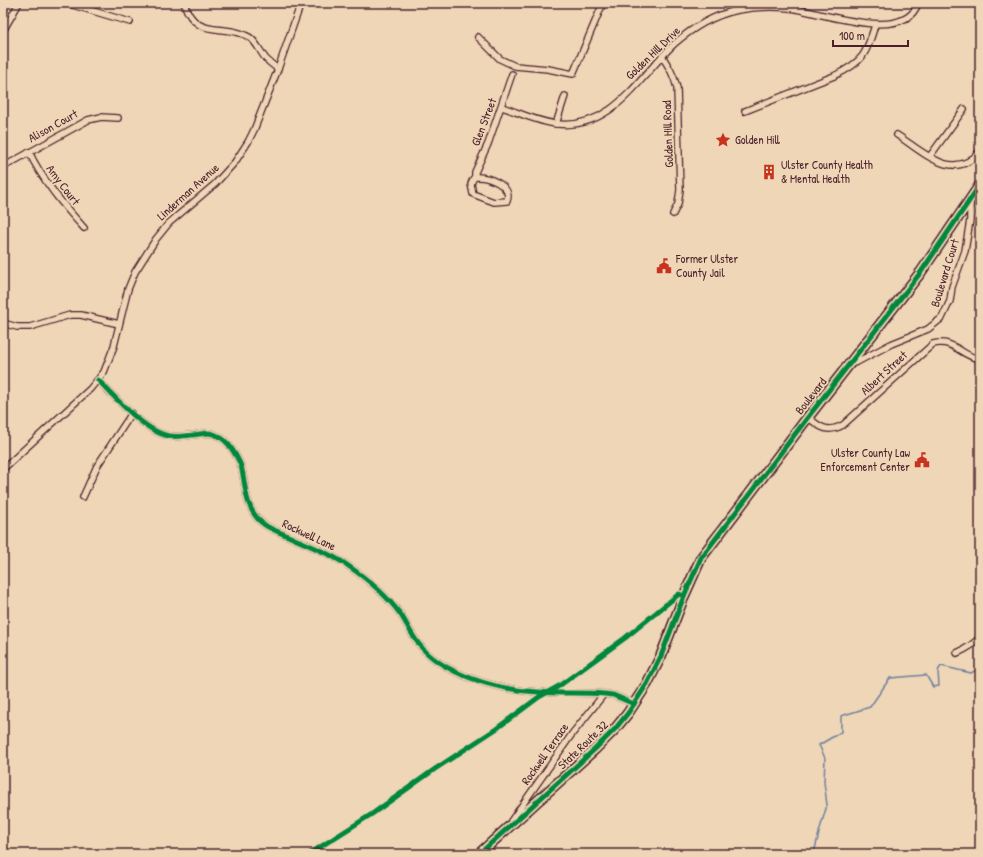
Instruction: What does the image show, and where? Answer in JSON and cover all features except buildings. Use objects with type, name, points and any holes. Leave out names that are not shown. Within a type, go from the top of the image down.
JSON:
[{"type":"main road","name":"Boulevard","points":[[672,628],[686,590],[701,558],[921,272],[980,185]]},
{"type":"main road","name":"State Route 32","points":[[479,854],[595,750],[615,729],[634,704],[651,677],[672,628]]},
{"type":"street","points":[[3,31],[19,3]]},
{"type":"street","points":[[66,3],[130,22]]},
{"type":"street","points":[[184,3],[195,22],[204,27],[243,34],[249,37],[258,46],[267,59],[278,69]]},
{"type":"street","name":"Linderman Avenue","points":[[3,469],[100,378],[110,360],[128,289],[135,272],[148,250],[169,223],[215,184],[235,162],[254,130],[278,69],[301,3]]},
{"type":"street","points":[[478,37],[500,59],[515,66],[548,69],[573,74],[603,3]]},
{"type":"street","name":"Golden Hill Drive","points":[[502,106],[536,119],[556,124],[581,123],[596,119],[616,106],[662,56],[687,34],[712,19],[738,10],[759,7],[789,8],[875,25],[886,25],[900,21],[911,14],[918,3]]},
{"type":"street","points":[[745,111],[848,69],[863,57],[875,25]]},
{"type":"street","name":"Golden Hill Road","points":[[662,56],[671,69],[677,88],[680,190],[678,204],[673,214]]},
{"type":"street","name":"Glen Street","points":[[475,177],[480,177],[504,186],[507,190],[507,201],[494,202],[473,194],[471,184],[488,144],[512,74]]},
{"type":"street","points":[[556,124],[565,96]]},
{"type":"street","points":[[930,156],[964,109]]},
{"type":"street","name":"Alison Court","points":[[3,167],[88,120],[101,117],[118,118]]},
{"type":"street","points":[[898,135],[942,163],[953,166],[962,165],[969,162],[980,151]]},
{"type":"street","name":"Amy Court","points":[[29,152],[36,167],[49,186],[63,205],[84,228]]},
{"type":"street","name":"Boulevard Court","points":[[849,364],[857,362],[891,344],[928,329],[942,318],[950,301],[952,288],[965,251],[970,220],[970,201]]},
{"type":"street","points":[[3,323],[17,327],[30,327],[70,315],[119,324]]},
{"type":"street","name":"Albert Street","points":[[808,417],[816,424],[830,430],[843,425],[933,344],[940,342],[948,343],[971,356],[980,359]]},
{"type":"street","name":"Rockwell Lane","points":[[100,378],[132,413],[146,425],[162,434],[178,436],[209,433],[223,439],[236,454],[241,467],[248,502],[251,510],[258,519],[271,528],[333,557],[353,569],[384,595],[392,604],[418,644],[429,656],[452,671],[493,685],[525,691],[547,693],[584,692],[613,695],[634,704]]},
{"type":"street","points":[[83,497],[97,466],[132,413]]},
{"type":"street","points":[[957,653],[970,647],[980,637]]},
{"type":"street","name":"Rockwell Terrace","points":[[505,830],[572,734],[604,694]]},
{"type":"waterway","points":[[813,854],[827,805],[824,782],[825,758],[819,745],[841,732],[841,716],[870,707],[890,678],[926,675],[933,687],[939,686],[938,671],[941,666],[971,673],[980,668]]},
{"type":"cycle path","points":[[479,854],[595,749],[615,729],[628,713],[647,684],[661,656],[684,596],[701,558],[921,272],[980,185]]},
{"type":"cycle path","points":[[98,380],[140,421],[160,433],[178,437],[209,433],[218,436],[225,441],[233,450],[240,463],[250,506],[257,518],[263,524],[333,557],[362,576],[390,601],[401,615],[418,643],[428,654],[441,664],[472,679],[506,688],[546,693],[596,693],[613,695],[634,704]]},
{"type":"cycle path","points":[[309,854],[372,814],[435,769],[496,729],[539,697],[559,686],[625,638],[679,594],[684,596]]},
{"type":"place","name":"Golden Hill","points":[[723,140]]},
{"type":"place","name":"Ulster County Health & Mental Health","points":[[769,172]]},
{"type":"place","name":"Former Ulster County Jail","points":[[664,266]]},
{"type":"place","name":"Ulster County Law Enforcement Center","points":[[922,460]]}]
